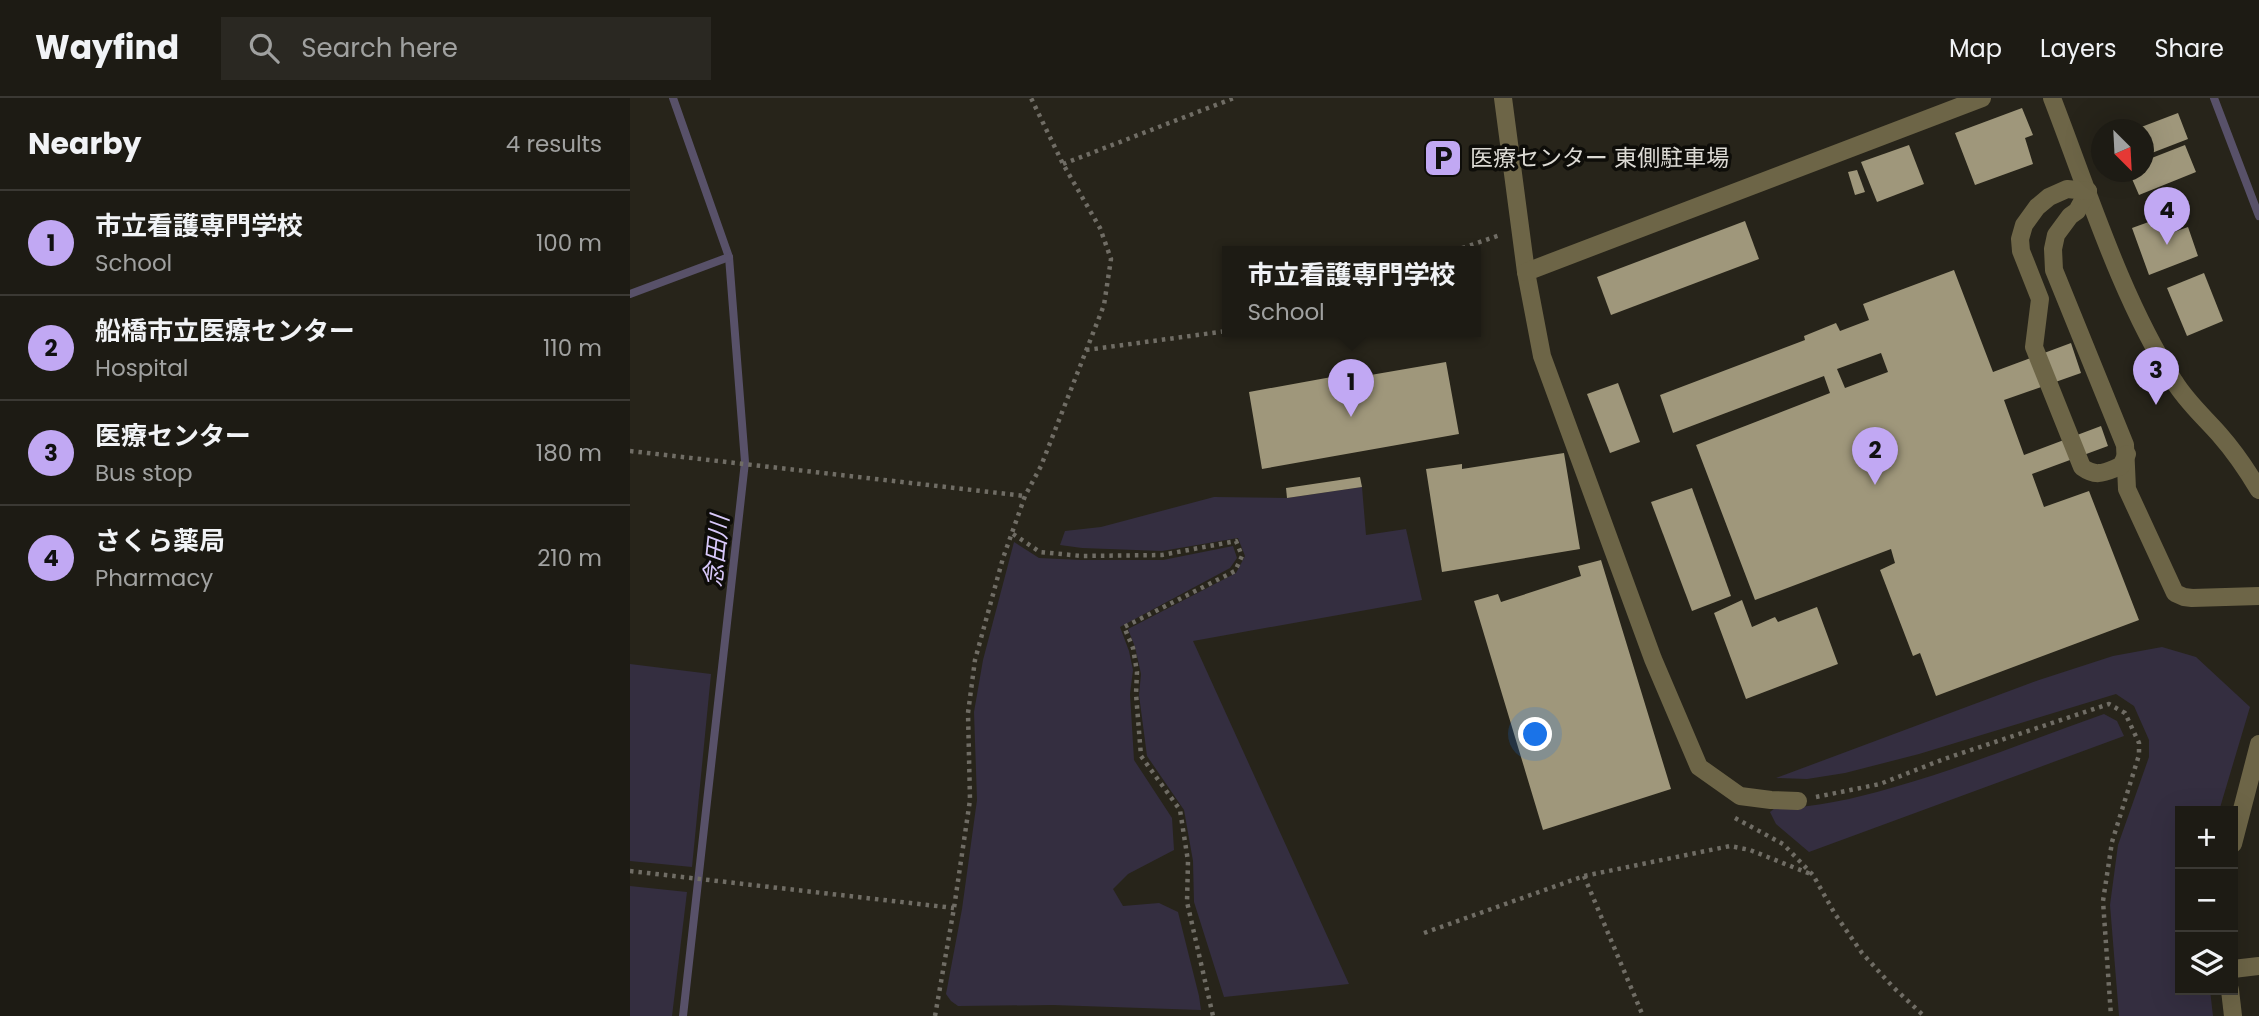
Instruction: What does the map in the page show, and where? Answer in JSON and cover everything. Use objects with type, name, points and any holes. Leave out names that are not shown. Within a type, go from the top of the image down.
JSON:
[{"type":"street","points":[[1503,98],[1526,272],[1542,356],[1653,659],[1699,767],[1740,796],[1798,800]]},
{"type":"street","points":[[1526,272],[1982,98]]},
{"type":"street","points":[[2052,98],[2133,306],[2151,343],[2174,383],[2193,408],[2218,433],[2259,490]]},
{"type":"street","points":[[2088,191],[2067,188],[2049,197],[2036,207],[2024,225],[2020,239],[2021,251],[2040,299],[2034,347],[2082,467],[2099,475],[2121,466],[2127,454]]},
{"type":"street","points":[[2088,191],[2077,211],[2056,235],[2053,249],[2054,270],[2126,445],[2127,489],[2175,593],[2192,598],[2259,596]]},
{"type":"street","points":[[2238,828],[2253,782],[2259,744]]},
{"type":"street","points":[[2238,968],[2259,966]]},
{"type":"street","points":[[2231,995],[2233,1016]]},
{"type":"path","points":[[935,1016],[970,800],[968,713],[975,660],[1003,558],[1025,496],[1041,466],[1104,305],[1111,260],[1100,228],[1063,164],[1031,98]]},
{"type":"path","points":[[1063,164],[1234,98]]},
{"type":"path","points":[[1469,246],[1521,229]]},
{"type":"path","points":[[1085,350],[1222,332]]},
{"type":"path","points":[[630,451],[1025,496]]},
{"type":"path","points":[[1013,534],[1040,552],[1082,556],[1162,555],[1236,541],[1242,556],[1235,571],[1124,627],[1133,648],[1137,672],[1141,756],[1180,810],[1188,861],[1187,902],[1213,1016]]},
{"type":"path","points":[[1798,800],[1880,784],[1944,759],[2109,704],[2125,713],[2139,743],[2139,755],[2112,842],[2103,901],[2111,1016]]},
{"type":"path","points":[[1729,814],[1783,844],[1813,875],[1835,914],[1862,953],[1924,1016]]},
{"type":"path","points":[[1424,933],[1584,876],[1730,846],[1750,850],[1813,875]]},
{"type":"path","points":[[630,870],[954,908]]},
{"type":"path","points":[[1584,876],[1643,1016]]},
{"type":"shaded area","points":[[1362,487],[1366,535],[1406,529],[1422,600],[1193,641],[1349,984],[1224,997],[1194,902],[1193,861],[1184,810],[1147,756],[1139,695],[1141,674],[1128,629],[1236,573],[1245,556],[1238,538],[1162,551],[1060,545],[1065,531],[1101,527],[1214,497],[1287,498]]},
{"type":"shaded area","points":[[1014,542],[1039,558],[1081,560],[1163,560],[1233,546],[1237,558],[1230,568],[1120,627],[1133,670],[1130,694],[1134,760],[1172,818],[1174,850],[1128,874],[1113,889],[1123,906],[1159,903],[1178,912],[1201,1010],[1053,1005],[958,1006],[946,994],[962,909],[977,800],[974,712],[983,660]]},
{"type":"shaded area","points":[[2162,647],[2196,657],[2250,707],[2220,806],[2175,806],[2175,995],[2211,995],[2213,1016],[2119,1016],[2110,905],[2118,845],[2149,757],[2149,740],[2134,706],[2116,694],[1919,754],[1845,773],[1807,779],[1776,778],[2039,680],[2113,656]]},
{"type":"shaded area","points":[[630,664],[711,674],[692,867],[630,861]]},
{"type":"shaded area","points":[[2104,714],[2117,721],[2124,736],[1809,852],[1776,824],[1770,812],[1775,808],[1833,802],[1891,788]]},
{"type":"shaded area","points":[[630,886],[687,892],[672,1016],[630,1016]]},
{"type":"building","points":[[2022,108],[2033,135],[2025,138],[2033,164],[1975,185],[1955,133]]},
{"type":"building","points":[[2178,113],[2188,139],[2154,152],[2154,122]]},
{"type":"building","points":[[1909,145],[1924,184],[1877,202],[1861,162]]},
{"type":"building","points":[[2185,145],[2196,172],[2139,195],[2133,182],[2154,182],[2154,157]]},
{"type":"building","points":[[1857,170],[1865,192],[1855,195],[1848,172]]},
{"type":"building","points":[[2168,215],[2174,232],[2188,227],[2198,256],[2149,275],[2132,228]]},
{"type":"building","points":[[1745,221],[1759,259],[1611,315],[1597,277]]},
{"type":"building","points":[[1954,270],[1993,372],[2071,343],[2081,373],[2004,400],[2024,455],[2101,426],[2108,446],[2032,474],[2044,507],[2089,491],[2139,620],[1936,696],[1920,653],[1913,656],[1880,570],[1895,563],[1891,549],[1755,600],[1696,445],[1830,393],[1824,376],[1673,433],[1660,395],[1805,340],[1804,336],[1836,323],[1840,331],[1869,320],[1863,304]],"holes":[[[1881,353],[1888,372],[1845,388],[1837,369]]]},
{"type":"building","points":[[2204,273],[2223,321],[2187,336],[2167,288]]},
{"type":"building","points":[[1446,362],[1459,434],[1262,469],[1249,392],[1359,372],[1359,377]]},
{"type":"building","points":[[1618,383],[1640,442],[1610,453],[1587,394]]},
{"type":"building","points":[[1564,453],[1580,549],[1442,572],[1426,469],[1462,464],[1462,469]]},
{"type":"building","points":[[1360,477],[1362,487],[1287,498],[1286,488]]},
{"type":"building","points":[[1692,488],[1731,596],[1692,611],[1651,502]]},
{"type":"building","points":[[1601,560],[1671,789],[1543,830],[1474,601],[1498,594],[1501,602],[1581,576],[1578,566]]},
{"type":"building","points":[[1742,600],[1752,627],[1775,617],[1778,622],[1817,607],[1838,664],[1746,699],[1714,613]]},
{"type":"waterway","name":"念田川","points":[[673,98],[729,257],[745,462],[683,1016]]},
{"type":"waterway","points":[[2214,98],[2259,216]]},
{"type":"waterway","points":[[630,294],[729,257]]},
{"type":"place","name":"医療センター 東側駐車場","points":[[1443,158]]},
{"type":"place","name":"さくら薬局","points":[[2167,245]]},
{"type":"place","name":"医療センター","points":[[2156,405]]},
{"type":"place","name":"市立看護専門学校","points":[[1351,417]]},
{"type":"place","name":"船橋市立医療センター","points":[[1875,485]]}]
